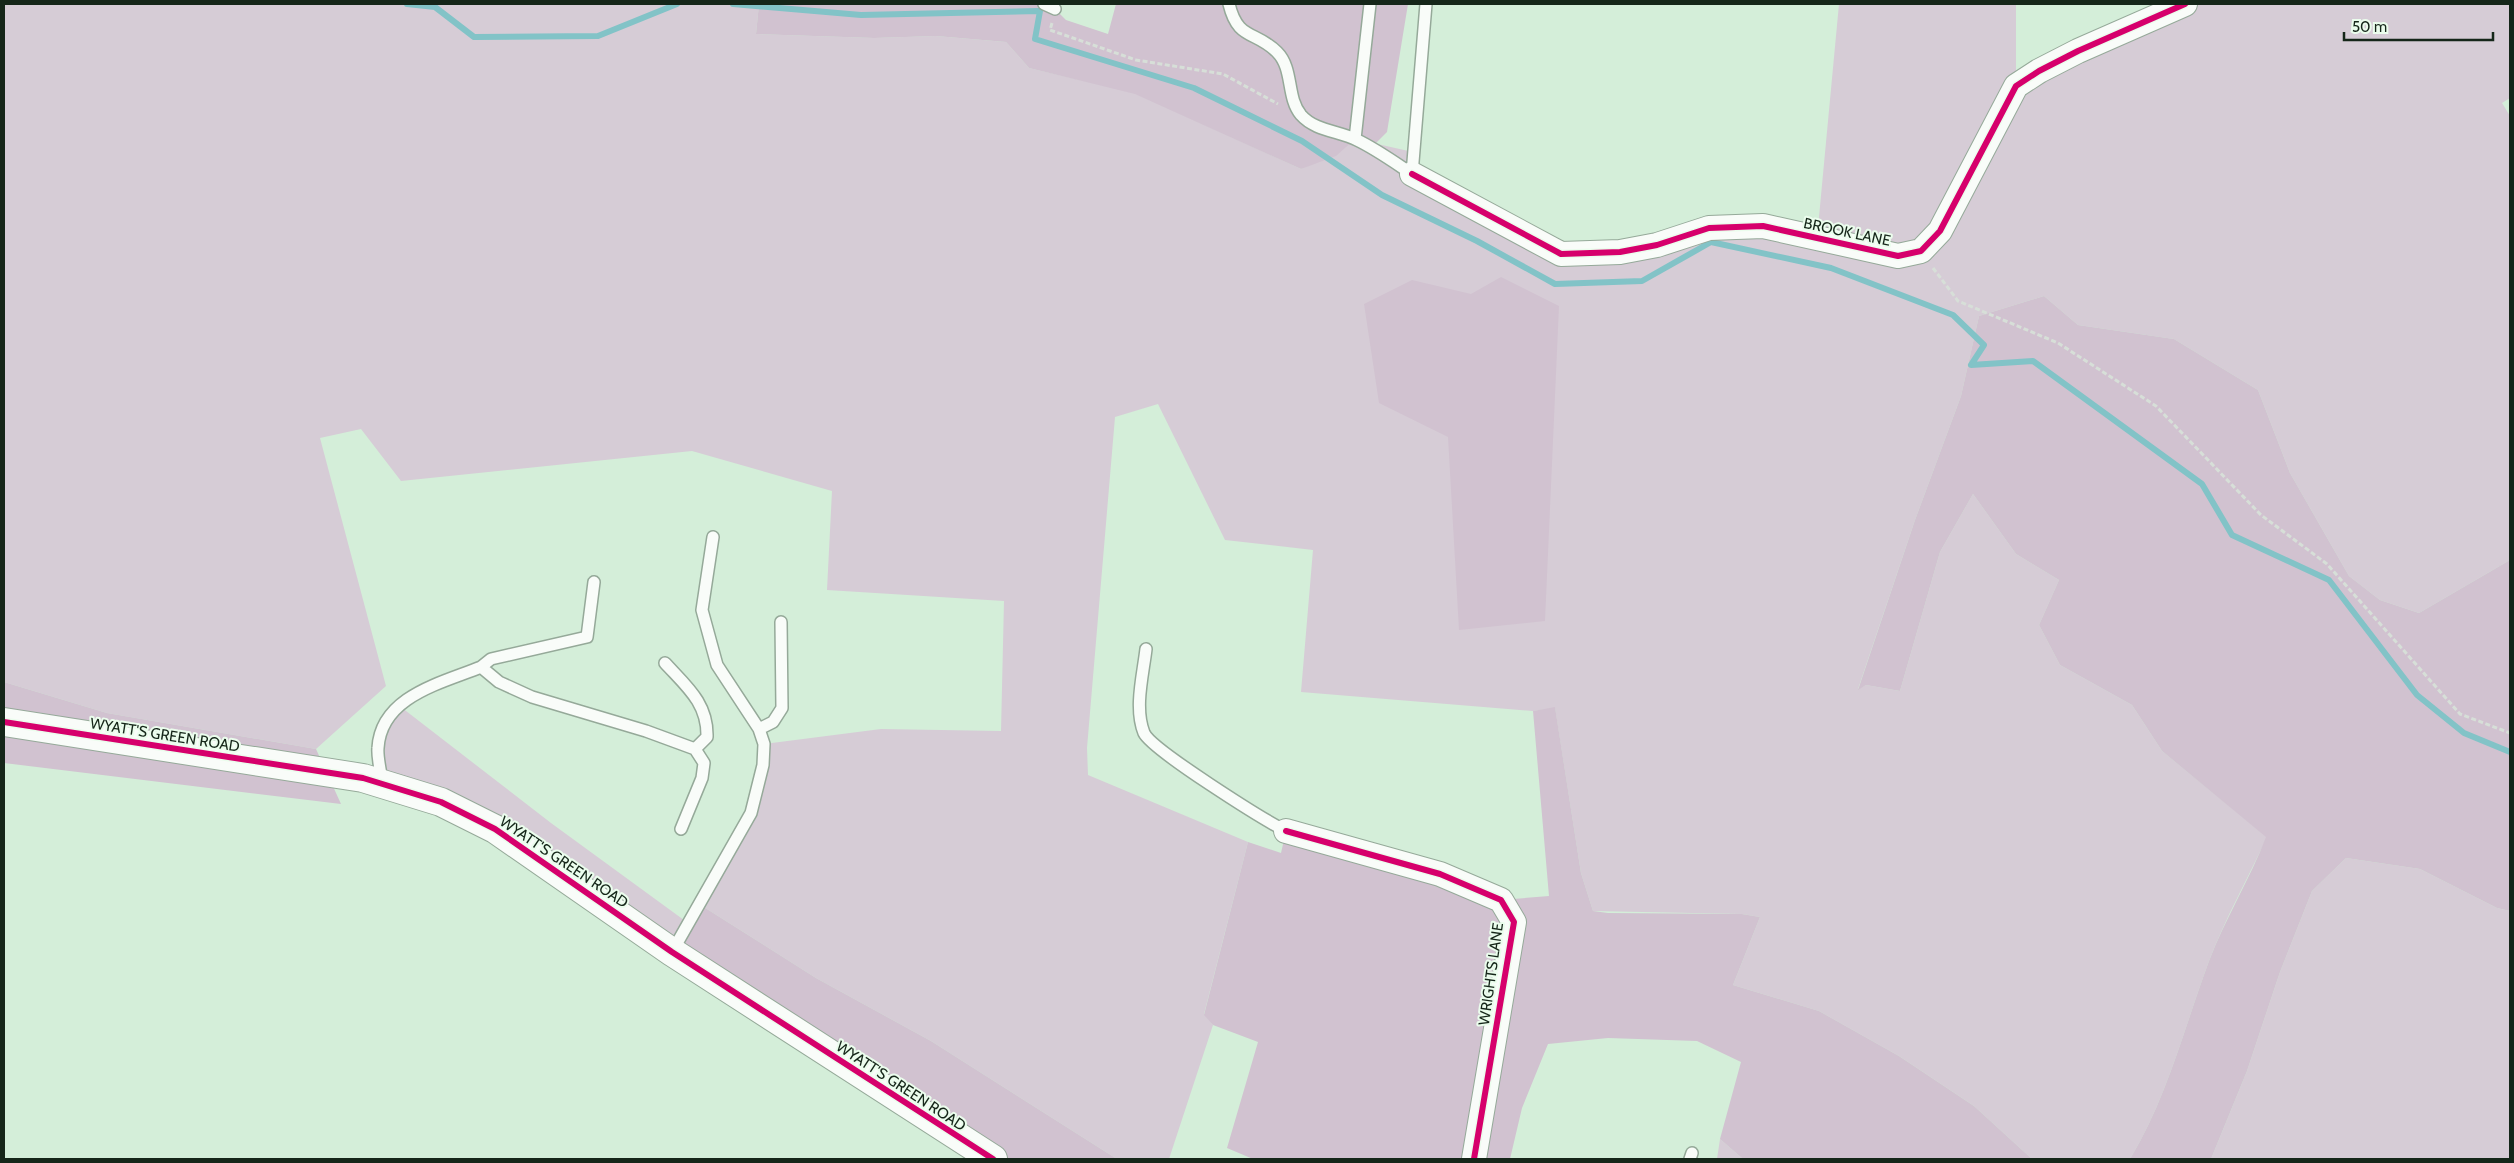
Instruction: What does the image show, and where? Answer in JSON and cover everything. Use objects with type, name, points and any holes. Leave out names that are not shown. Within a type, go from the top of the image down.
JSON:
[{"type":"street","points":[[1921,251],[1940,231],[2016,86],[2078,51],[2185,4]]},
{"type":"street","name":"BROOK LANE","points":[[1412,174],[1561,254],[1620,252],[1657,245],[1709,228],[1762,226],[1898,256],[1921,251]]},
{"type":"street","name":"WYATT'S GREEN ROAD","points":[[4,722],[382,782],[441,802],[495,829],[672,952],[992,1159]]},
{"type":"street","name":"WRIGHTS LANE","points":[[1286,831],[1440,874],[1502,900],[1514,922],[1474,1159]]},
{"type":"lane","points":[[1044,4],[1055,9]]},
{"type":"lane","points":[[1229,4],[1236,25],[1242,31],[1268,44],[1279,54],[1286,66],[1294,104],[1303,117],[1314,125],[1355,139],[1412,174],[1426,4]]},
{"type":"lane","points":[[1355,139],[1370,4]]},
{"type":"lane","points":[[672,952],[751,813],[763,765],[764,744],[759,728],[717,665],[702,610],[713,537]]},
{"type":"lane","points":[[382,782],[378,747],[386,722],[397,704],[411,696],[481,667],[491,659],[587,637],[594,582]]},
{"type":"lane","points":[[759,728],[773,722],[782,708],[780,622]]},
{"type":"lane","points":[[1146,649],[1140,712],[1145,734],[1164,753],[1286,831]]},
{"type":"lane","points":[[665,663],[689,690],[705,712],[706,737],[695,749]]},
{"type":"lane","points":[[481,667],[499,682],[532,697],[638,728],[695,749],[704,762],[702,778],[681,830]]},
{"type":"path","points":[[1055,9],[1050,30],[1136,60],[1223,74],[1303,117]]},
{"type":"path","points":[[1921,251],[1958,302],[2058,343],[2156,406],[2261,514],[2327,564],[2460,714],[2510,733]]},
{"type":"shaded area","points":[[4,4],[759,4],[756,34],[874,38],[936,36],[1006,42],[1029,68],[1135,93],[1301,169],[1355,139],[1413,152],[1413,174],[1561,254],[1709,228],[1817,238],[1839,4],[2016,4],[2016,86],[2185,4],[2510,4],[2510,98],[2502,103],[2510,116],[2510,560],[2419,613],[2380,600],[2349,576],[2290,473],[2258,390],[2174,339],[2078,325],[2044,296],[1979,316],[1961,396],[1915,520],[1858,689],[1866,685],[1900,691],[1940,552],[1973,494],[2016,554],[2059,580],[2039,625],[2060,665],[2132,705],[2162,751],[2267,837],[2215,945],[2165,1087],[2143,1136],[2130,1159],[2032,1159],[1974,1106],[1899,1056],[1819,1011],[1733,985],[1760,917],[1742,914],[1593,911],[1581,873],[1555,708],[1533,711],[1301,692],[1313,550],[1225,540],[1158,404],[1115,417],[1087,748],[1088,775],[1248,842],[1204,1014],[1213,1025],[1169,1159],[1117,1159],[931,1041],[816,978],[699,904],[751,813],[764,744],[881,729],[1001,731],[1004,601],[827,590],[832,491],[692,451],[401,481],[361,429],[320,438],[386,686],[316,749],[107,713],[4,682]]},
{"type":"shaded area","points":[[759,4],[1044,4],[1055,9],[1066,20],[1108,34],[1116,4],[1408,4],[1387,132],[1371,148],[1355,139],[1336,156],[1301,169],[1135,94],[1029,68],[1006,42],[936,36],[874,38],[756,34]]},
{"type":"shaded area","points":[[1501,277],[1559,306],[1545,621],[1459,630],[1448,437],[1379,403],[1364,304],[1412,280],[1471,294]]},
{"type":"shaded area","points":[[2044,296],[2078,325],[2174,339],[2258,390],[2290,473],[2349,576],[2380,600],[2419,613],[2510,560],[2510,911],[2497,908],[2420,869],[2346,858],[2312,891],[2280,972],[2247,1071],[2211,1159],[2130,1159],[2143,1136],[2165,1087],[2215,945],[2266,837],[2162,751],[2132,705],[2060,665],[2039,625],[2059,580],[2016,554],[1973,494],[1940,552],[1900,691],[1866,685],[1858,690],[1915,520],[1961,396],[1979,316]]},
{"type":"shaded area","points":[[4,682],[107,713],[316,749],[341,804],[4,763]]},
{"type":"shaded area","points":[[397,704],[551,823],[688,923],[672,952],[548,865],[382,782],[378,747]]},
{"type":"shaded area","points":[[1555,707],[1581,873],[1593,911],[1608,913],[1742,914],[1760,917],[1733,985],[1819,1011],[1899,1056],[1974,1106],[2032,1159],[1743,1159],[1720,1139],[1741,1062],[1697,1041],[1608,1038],[1548,1044],[1522,1108],[1510,1159],[1253,1159],[1227,1148],[1258,1042],[1213,1025],[1204,1015],[1248,842],[1281,853],[1286,831],[1500,900],[1549,896],[1533,711]]},
{"type":"shaded area","points":[[2346,858],[2420,869],[2497,908],[2510,911],[2510,1159],[2211,1159],[2247,1071],[2280,972],[2312,891]]},
{"type":"shaded area","points":[[699,904],[816,978],[931,1041],[1117,1159],[993,1159],[672,952]]},
{"type":"shaded area","points":[[1720,1139],[1743,1159],[1717,1159]]},
{"type":"waterway","points":[[407,4],[435,7],[474,37],[598,36],[677,4]]},
{"type":"waterway","points":[[733,4],[861,15],[1040,11],[1035,39],[1194,88],[1302,141],[1382,195],[1477,241],[1555,284],[1642,281],[1711,242],[1831,268],[1953,315],[1984,345],[1971,365],[2033,361],[2202,484],[2232,535],[2329,580],[2417,695],[2464,733],[2510,752]]},
{"type":"cycle path","points":[[1412,174],[1561,254],[1620,252],[1657,245],[1709,228],[1763,226],[1898,256],[1921,251],[1940,231],[2016,86],[2039,71],[2078,51],[2185,4]]},
{"type":"cycle path","points":[[4,722],[363,778],[441,802],[495,829],[672,952],[993,1159]]},
{"type":"cycle path","points":[[1286,831],[1440,874],[1501,900],[1514,922],[1474,1159]]}]
